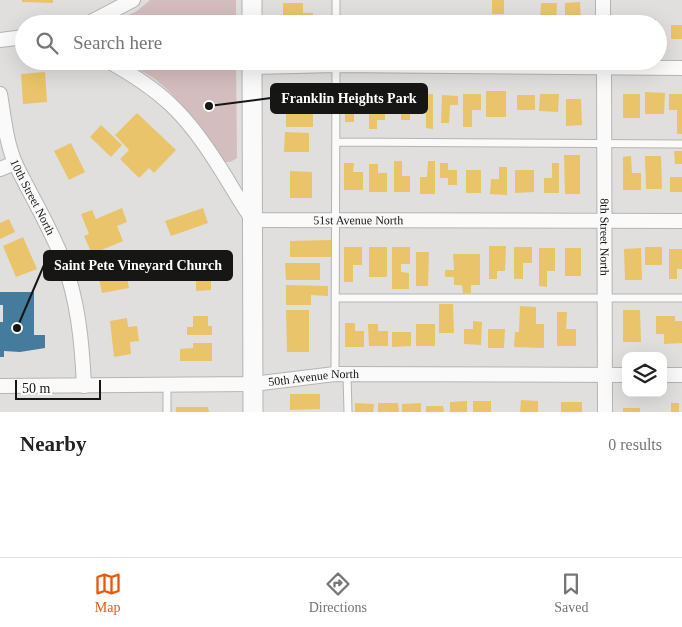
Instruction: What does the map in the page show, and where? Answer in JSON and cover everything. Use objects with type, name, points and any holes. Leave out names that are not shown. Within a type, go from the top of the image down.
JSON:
[{"type":"main road","points":[[252,0],[252,15]]},
{"type":"main road","points":[[252,70],[253,412]]},
{"type":"street","points":[[104,15],[134,0]]},
{"type":"street","points":[[603,0],[603,15]]},
{"type":"street","points":[[0,40],[15,38]]},
{"type":"street","points":[[0,40],[15,41]]},
{"type":"street","points":[[667,67],[682,68]]},
{"type":"street","points":[[123,70],[163,96],[199,136],[253,220]]},
{"type":"street","name":"8th Street North","points":[[604,70],[605,412]]},
{"type":"street","name":"10th Street North","points":[[0,94],[15,163],[38,204],[67,274],[81,336],[84,386]]},
{"type":"street","points":[[0,169],[15,163]]},
{"type":"street","name":"51st Avenue North","points":[[253,220],[682,221]]},
{"type":"street","name":"50th Avenue North","points":[[0,386],[253,384],[341,374],[622,375]]},
{"type":"street","points":[[667,375],[682,375]]},
{"type":"lane","points":[[336,0],[336,15]]},
{"type":"lane","points":[[336,70],[335,298],[341,374],[348,412]]},
{"type":"lane","points":[[336,142],[682,144]]},
{"type":"lane","points":[[335,298],[682,298]]},
{"type":"lane","points":[[167,385],[167,412]]},
{"type":"shaded area","points":[[150,0],[236,0],[236,15],[128,15],[137,11]]},
{"type":"shaded area","points":[[139,70],[236,70],[237,158],[230,162],[225,162],[184,108],[151,76]]},
{"type":"building: Homes","points":[[22,0],[53,0],[53,3],[22,2]]},
{"type":"building: Homes","points":[[492,0],[504,0],[504,14],[492,14]]},
{"type":"building: Homes","points":[[580,2],[581,15],[565,15],[565,3]]},
{"type":"building: Homes","points":[[283,3],[303,3],[303,13],[313,13],[313,15],[283,15]]},
{"type":"building: Homes","points":[[541,3],[557,3],[556,15],[540,15]]},
{"type":"building: Homes","points":[[671,25],[682,25],[682,39],[671,39]]},
{"type":"building: Homes","points":[[45,72],[47,102],[23,104],[21,74]]},
{"type":"building: Homes","points":[[486,91],[506,91],[506,117],[486,117]]},
{"type":"building: Homes","points":[[645,92],[665,93],[664,114],[645,114]]},
{"type":"building: Homes","points":[[410,93],[410,120],[401,120],[401,111],[392,111],[392,94]]},
{"type":"building: Homes","points":[[419,94],[433,94],[433,129],[426,128],[426,111],[419,111]]},
{"type":"building: Homes","points":[[463,94],[481,94],[481,110],[472,110],[472,127],[463,127]]},
{"type":"building: Homes","points":[[540,94],[559,94],[558,112],[539,111]]},
{"type":"building: Homes","points":[[623,94],[640,94],[640,118],[623,118]]},
{"type":"building: Homes","points":[[669,94],[682,94],[682,134],[677,134],[677,110],[669,110]]},
{"type":"building: Homes","points":[[369,95],[385,95],[385,120],[377,120],[377,129],[369,129]]},
{"type":"building: Homes","points":[[442,95],[458,96],[458,105],[450,105],[449,123],[441,123]]},
{"type":"building: Homes","points":[[517,95],[535,95],[535,110],[517,110]]},
{"type":"building: Homes","points":[[345,97],[363,97],[363,113],[354,113],[354,122],[345,122]]},
{"type":"building: Homes","points":[[566,99],[581,99],[582,125],[566,126]]},
{"type":"building: Homes","points":[[286,109],[313,109],[313,127],[286,127]]},
{"type":"building: Homes","points":[[137,113],[176,150],[154,173],[149,168],[139,178],[120,159],[129,150],[115,135]]},
{"type":"building: Homes","points":[[101,125],[122,145],[111,157],[90,137]]},
{"type":"building: Homes","points":[[285,132],[309,133],[309,152],[284,152]]},
{"type":"building: Homes","points":[[71,143],[85,172],[69,180],[54,151]]},
{"type":"building: Homes","points":[[674,151],[682,151],[682,164],[675,164]]},
{"type":"building: Homes","points":[[564,155],[580,155],[580,194],[565,194]]},
{"type":"building: Homes","points":[[631,156],[632,173],[641,173],[641,190],[623,190],[623,157]]},
{"type":"building: Homes","points":[[645,156],[661,156],[662,189],[646,189]]},
{"type":"building: Homes","points":[[394,161],[402,161],[402,176],[410,176],[410,192],[394,192]]},
{"type":"building: Homes","points":[[428,161],[435,161],[435,194],[420,194],[420,177],[427,177]]},
{"type":"building: Homes","points":[[344,163],[354,163],[353,172],[363,172],[363,190],[344,190]]},
{"type":"building: Homes","points":[[440,163],[448,163],[448,170],[457,170],[457,185],[448,185],[448,178],[440,178]]},
{"type":"building: Homes","points":[[552,163],[559,163],[559,193],[544,193],[544,178],[552,178]]},
{"type":"building: Homes","points":[[369,164],[378,164],[378,173],[387,173],[387,192],[369,192]]},
{"type":"building: Homes","points":[[499,167],[507,167],[507,195],[490,194],[491,179],[499,179]]},
{"type":"building: Homes","points":[[466,170],[481,170],[481,193],[466,193]]},
{"type":"building: Homes","points":[[515,170],[534,170],[534,192],[515,193]]},
{"type":"building: Homes","points":[[290,171],[312,172],[312,198],[290,198]]},
{"type":"building: Homes","points":[[670,177],[682,177],[682,192],[670,192]]},
{"type":"building: Homes","points":[[122,208],[127,222],[117,226],[123,241],[92,254],[84,236],[89,234],[81,214],[92,210],[96,219]]},
{"type":"building: Homes","points":[[203,208],[208,223],[171,236],[165,221]]},
{"type":"building: Homes","points":[[9,219],[15,232],[0,239],[0,223]]},
{"type":"building: Homes","points":[[23,237],[37,269],[16,277],[3,246]]},
{"type":"building: Homes","points":[[331,240],[331,257],[290,257],[290,241]]},
{"type":"building: Homes","points":[[489,246],[506,246],[505,271],[497,271],[497,279],[489,279]]},
{"type":"building: Homes","points":[[344,247],[362,247],[362,265],[353,265],[353,282],[344,282]]},
{"type":"building: Homes","points":[[369,247],[387,247],[387,277],[369,277]]},
{"type":"building: Homes","points":[[392,247],[410,247],[410,264],[401,264],[401,272],[409,273],[409,289],[392,289]]},
{"type":"building: Homes","points":[[514,247],[532,247],[532,263],[523,263],[523,279],[514,279]]},
{"type":"building: Homes","points":[[645,247],[662,247],[662,265],[645,265]]},
{"type":"building: Homes","points":[[539,248],[555,248],[555,271],[547,271],[547,287],[539,286]]},
{"type":"building: Homes","points":[[565,248],[581,248],[581,276],[565,276]]},
{"type":"building: Homes","points":[[641,248],[642,280],[625,280],[624,249]]},
{"type":"building: Homes","points":[[669,249],[682,249],[682,269],[677,269],[677,279],[669,279]]},
{"type":"building: Homes","points":[[416,252],[429,252],[428,286],[416,286]]},
{"type":"building: Homes","points":[[453,254],[480,254],[480,285],[471,285],[471,293],[463,293],[462,285],[454,285],[454,277],[445,277],[445,270],[454,270]]},
{"type":"building: Homes","points":[[124,263],[129,288],[102,293],[97,269]]},
{"type":"building: Homes","points":[[285,263],[320,263],[320,280],[286,280]]},
{"type":"building: Homes","points":[[211,267],[211,290],[196,291],[196,268]]},
{"type":"building: Homes","points":[[286,285],[328,286],[328,296],[311,295],[311,305],[286,305]]},
{"type":"building: Homes","points":[[439,304],[453,304],[454,333],[439,333]]},
{"type":"building: Homes","points":[[520,306],[536,307],[536,324],[544,324],[544,348],[514,347],[515,332],[519,332]]},
{"type":"building: Homes","points":[[286,310],[309,310],[309,352],[287,352]]},
{"type":"building: Homes","points":[[623,310],[640,310],[641,342],[623,342]]},
{"type":"building: Homes","points":[[557,312],[567,312],[566,329],[576,329],[576,346],[557,346]]},
{"type":"building: Homes","points":[[193,316],[208,316],[208,326],[212,326],[212,335],[187,335],[187,327],[193,327]]},
{"type":"building: Homes","points":[[656,316],[675,316],[675,321],[682,321],[682,343],[664,344],[664,334],[656,334]]},
{"type":"building: Homes","points":[[127,318],[128,327],[137,326],[139,341],[130,342],[131,354],[114,357],[110,321]]},
{"type":"building: Homes","points":[[473,321],[482,322],[481,345],[464,344],[464,329],[473,329]]},
{"type":"building: Homes","points":[[345,323],[355,323],[355,331],[364,331],[364,347],[345,347]]},
{"type":"building: Homes","points":[[368,324],[378,324],[378,331],[388,331],[388,346],[369,346]]},
{"type":"building: Homes","points":[[416,324],[435,324],[435,346],[416,346]]},
{"type":"building: Homes","points":[[488,329],[505,329],[504,348],[488,348]]},
{"type":"building: Homes","points":[[392,332],[411,332],[411,346],[392,347]]},
{"type":"building: Homes","points":[[193,343],[212,343],[212,361],[180,361],[180,349],[193,348]]},
{"type":"building: Homes","points":[[290,394],[320,394],[320,409],[290,410]]},
{"type":"building: Homes","points":[[521,400],[538,401],[538,412],[520,412]]},
{"type":"building: Homes","points":[[467,401],[467,412],[450,412],[450,402]]},
{"type":"building: Homes","points":[[473,401],[491,401],[491,412],[473,412]]},
{"type":"building: Homes","points":[[561,402],[582,402],[582,412],[561,412]]},
{"type":"building: Homes","points":[[355,403],[374,404],[373,412],[355,412]]},
{"type":"building: Homes","points":[[378,403],[398,403],[399,412],[378,412]]},
{"type":"building: Homes","points":[[421,403],[421,412],[402,412],[402,404]]},
{"type":"building: Homes","points":[[671,403],[679,403],[679,412],[671,412]]},
{"type":"building: Homes","points":[[426,406],[443,406],[444,412],[426,412]]},
{"type":"building: Homes","points":[[176,407],[208,407],[209,412],[176,412]]},
{"type":"building: Homes","points":[[623,408],[640,408],[640,412],[623,412]]},
{"type":"building: Public","points":[[0,292],[34,292],[34,335],[45,335],[45,348],[20,352],[4,351],[4,357],[0,357],[0,322],[3,322],[3,305],[0,305]]},
{"type":"place","name":"Franklin Heights Park","points":[[209,106]]},
{"type":"place","name":"Saint Pete Vineyard Church","points":[[17,328]]}]
